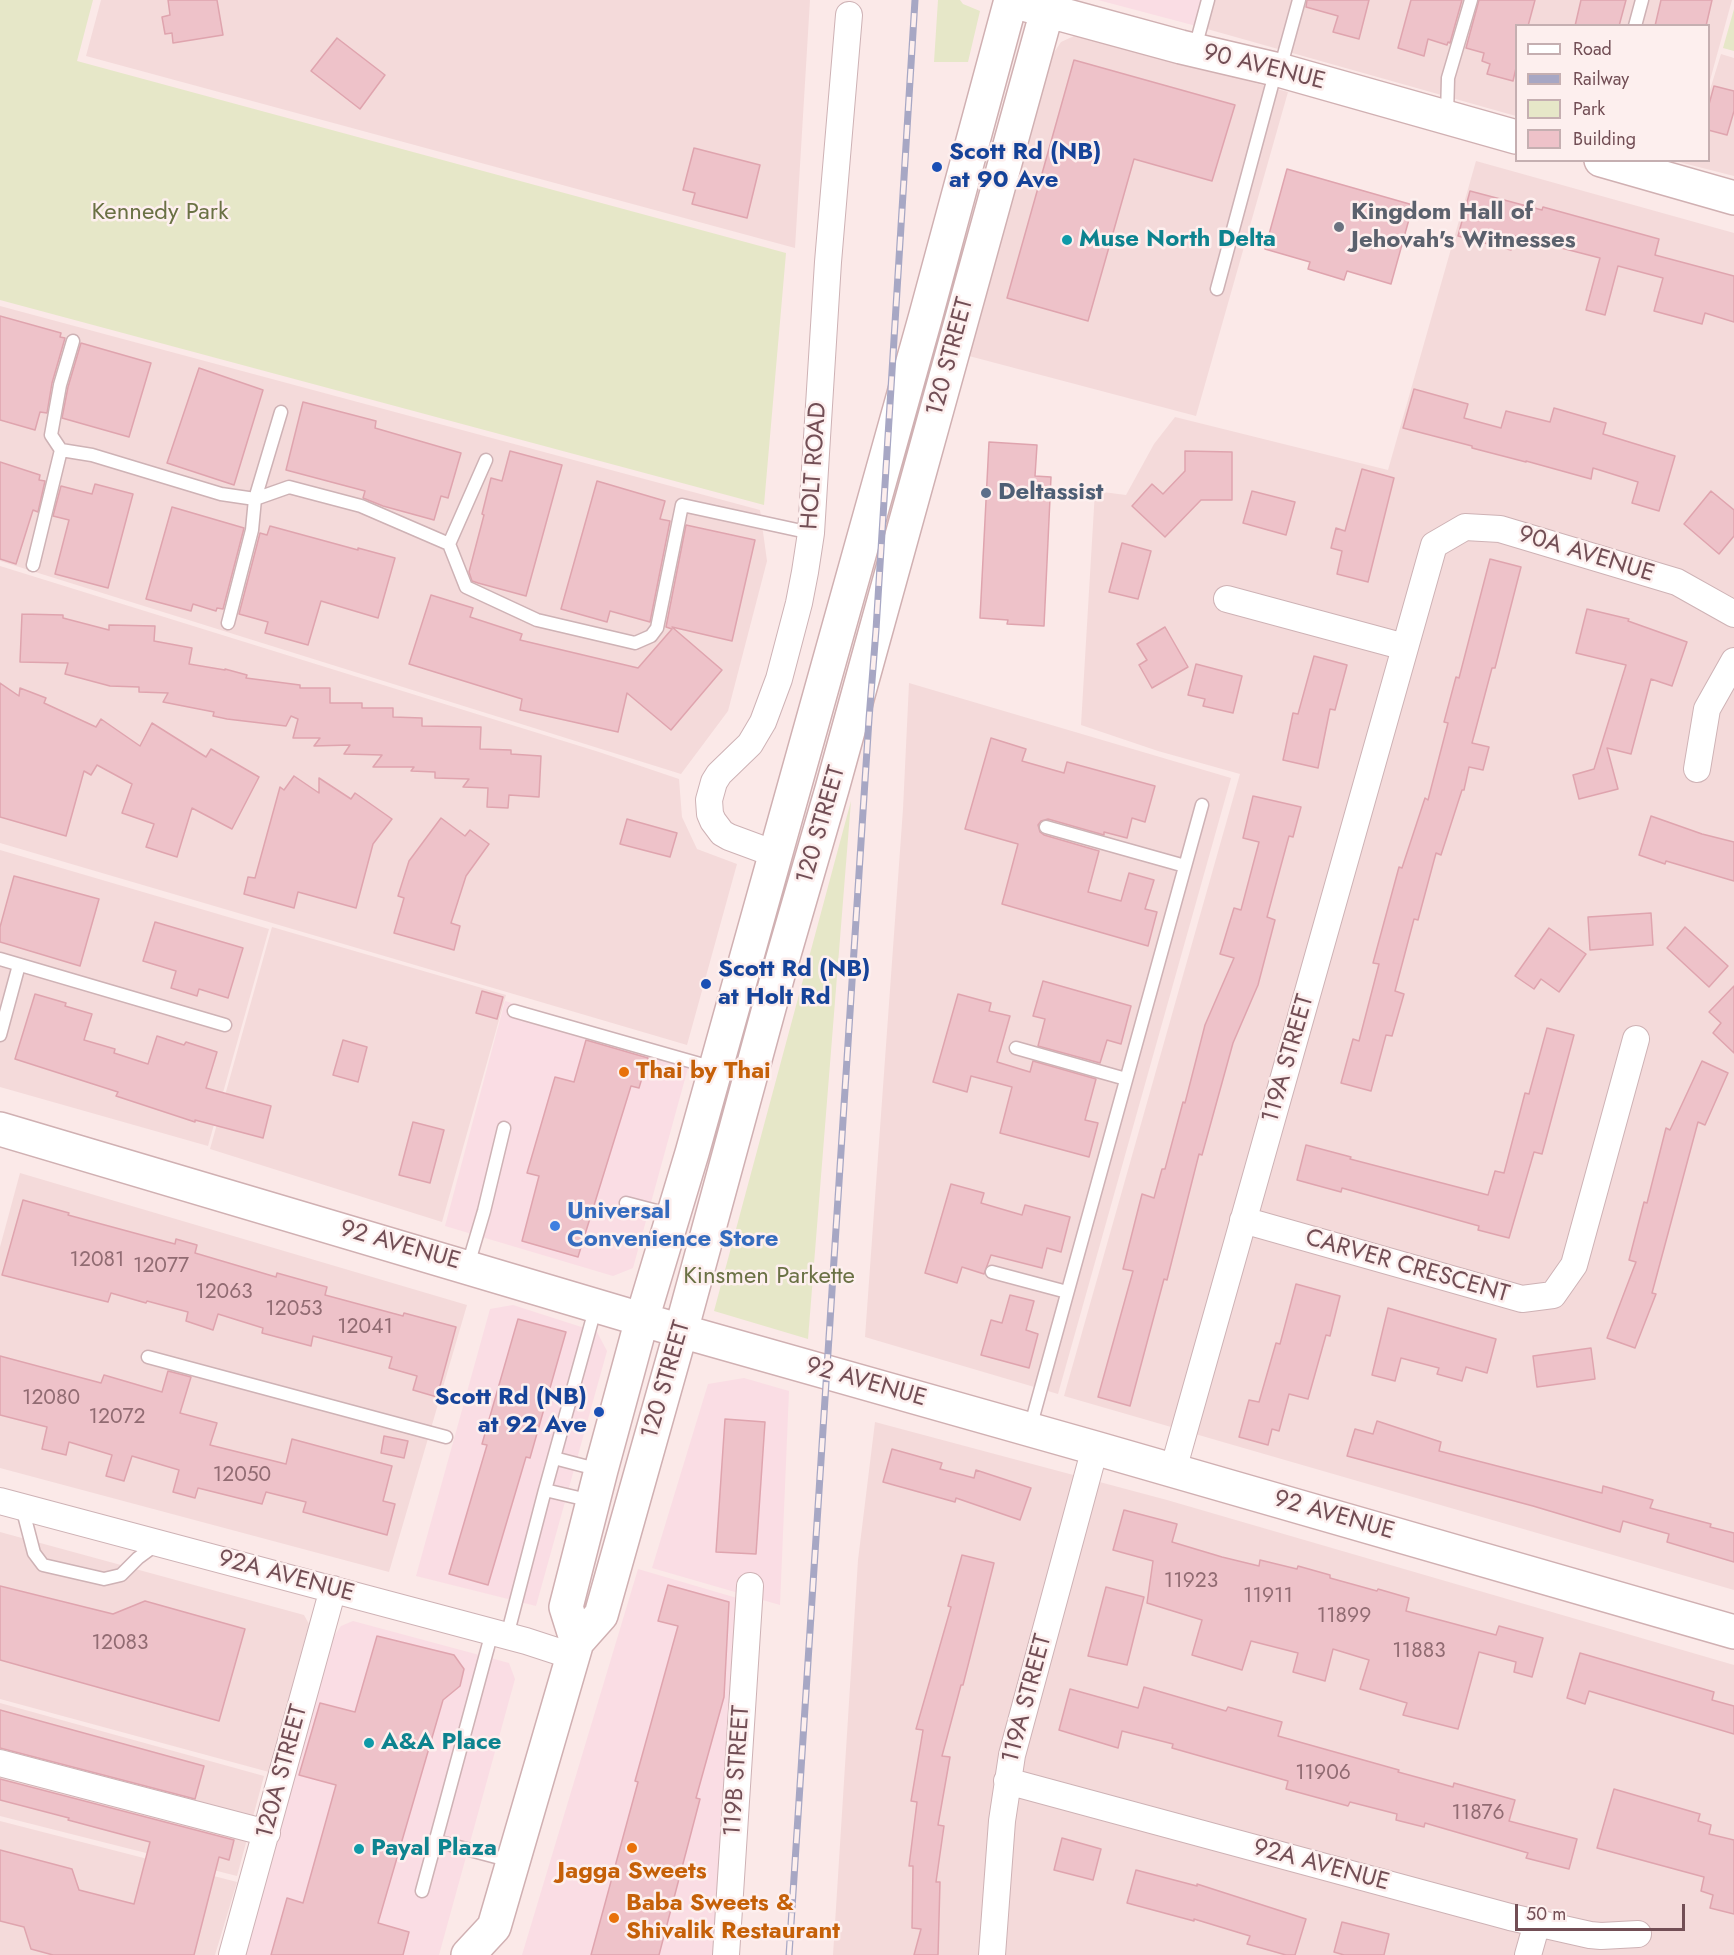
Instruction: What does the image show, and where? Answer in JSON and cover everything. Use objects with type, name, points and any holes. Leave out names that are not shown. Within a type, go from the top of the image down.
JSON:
[{"type":"main road","name":"90 AVENUE","points":[[1011,0],[1048,5],[1194,50],[1278,70],[1515,137]]},
{"type":"main road","name":"120 STREET","points":[[575,1649],[566,1607],[601,1470],[926,315],[1011,0]]},
{"type":"main road","name":"120 STREET","points":[[468,1955],[498,1941],[513,1862],[575,1649],[601,1616],[778,975],[811,866],[1048,5]]},
{"type":"main road","points":[[1608,162],[1734,198]]},
{"type":"main road","points":[[926,315],[934,345],[931,367],[943,386]]},
{"type":"main road","points":[[775,854],[811,866]]},
{"type":"main road","name":"92 AVENUE","points":[[0,1129],[681,1331],[1734,1632]]},
{"type":"street","name":"HOLT ROAD","points":[[775,854],[729,837],[722,832],[710,814],[709,800],[719,774],[750,744],[763,722],[771,703],[799,603],[811,532],[828,261],[849,15]]},
{"type":"street","name":"90A AVENUE","points":[[1434,545],[1465,526],[1500,529],[1677,582],[1734,614]]},
{"type":"street","name":"119A STREET","points":[[1173,1470],[1434,545]]},
{"type":"street","points":[[1227,599],[1405,647]]},
{"type":"street","points":[[1697,769],[1707,709],[1734,661]]},
{"type":"street","name":"CARVER CRESCENT","points":[[1243,1220],[1522,1299],[1553,1295],[1574,1265],[1636,1039]]},
{"type":"street","name":"119A STREET","points":[[992,1955],[998,1862],[1012,1755],[1095,1448]]},
{"type":"street","name":"92A AVENUE","points":[[11,1504],[500,1634],[575,1649]]},
{"type":"street","name":"119B STREET","points":[[726,1955],[750,1587]]},
{"type":"street","name":"120A STREET","points":[[232,1955],[333,1588]]},
{"type":"street","points":[[0,1763],[267,1833]]},
{"type":"street","name":"92A AVENUE","points":[[1007,1781],[1537,1923],[1601,1936],[1638,1934]]},
{"type":"street","points":[[1528,1955],[1537,1923]]},
{"type":"lane","points":[[1194,50],[1208,0]]},
{"type":"lane","points":[[1217,288],[1299,0]]},
{"type":"lane","points":[[1447,117],[1448,78],[1471,0]]},
{"type":"lane","points":[[1636,24],[1642,0]]},
{"type":"lane","points":[[73,341],[60,385],[51,435],[61,450],[92,455],[221,494],[255,499],[289,487],[361,506],[449,544],[466,587],[537,620],[635,643],[651,636],[657,628],[682,505],[811,532]]},
{"type":"lane","points":[[228,623],[252,530],[255,499],[281,412]]},
{"type":"lane","points":[[33,565],[61,450]]},
{"type":"lane","points":[[449,544],[486,460]]},
{"type":"lane","points":[[1029,1429],[1202,805]]},
{"type":"lane","points":[[1046,827],[1185,866]]},
{"type":"lane","points":[[0,959],[225,1025]]},
{"type":"lane","points":[[0,1035],[20,965]]},
{"type":"lane","points":[[514,1011],[715,1069]]},
{"type":"lane","points":[[1016,1048],[1126,1079]]},
{"type":"lane","points":[[467,1266],[484,1211],[504,1128]]},
{"type":"lane","points":[[626,1203],[673,1215]]},
{"type":"lane","points":[[993,1272],[1067,1293]]},
{"type":"lane","points":[[422,1891],[545,1490],[596,1305]]},
{"type":"lane","points":[[148,1357],[446,1437]]},
{"type":"lane","points":[[554,1458],[601,1470]]},
{"type":"lane","points":[[545,1490],[593,1501]]},
{"type":"lane","points":[[11,1504],[34,1553],[44,1565],[104,1579],[121,1575],[158,1543]]},
{"type":"lane","points":[[436,1841],[513,1862]]},
{"type":"shaded area","points":[[101,0],[810,0],[795,248],[86,56]]},
{"type":"shaded area","points":[[1098,0],[1208,0],[1200,27]]},
{"type":"shaded area","points":[[1208,0],[1732,0],[1710,80],[1710,24],[1515,24],[1515,116],[1200,27]]},
{"type":"shaded area","points":[[1074,36],[1088,37],[1288,92],[1196,416],[969,356],[1051,57],[1061,42]]},
{"type":"shaded area","points":[[1721,54],[1734,58],[1734,176],[1679,162],[1710,162],[1710,90]]},
{"type":"shaded area","points":[[1476,161],[1734,233],[1734,1590],[1064,1396],[1240,774],[1158,751],[1081,725],[1095,491],[1126,495],[1154,444],[1175,417],[1388,470]]},
{"type":"shaded area","points":[[0,306],[760,510],[767,561],[728,711],[681,774],[0,561]]},
{"type":"shaded area","points":[[0,566],[599,752],[679,779],[682,817],[697,849],[737,864],[687,1045],[0,843]]},
{"type":"shaded area","points":[[909,683],[1231,778],[1058,1394],[865,1337],[903,809]]},
{"type":"shaded area","points":[[0,850],[269,929],[208,1146],[0,1087]]},
{"type":"shaded area","points":[[272,927],[506,995],[442,1222],[210,1149]]},
{"type":"shaded area","points":[[505,1001],[691,1057],[633,1268],[613,1276],[445,1226]]},
{"type":"shaded area","points":[[20,1173],[467,1305],[389,1572],[0,1468],[0,1247]]},
{"type":"shaded area","points":[[513,1305],[597,1332],[607,1351],[536,1606],[416,1576],[490,1309]]},
{"type":"shaded area","points":[[744,1378],[789,1391],[780,1605],[652,1568],[708,1384]]},
{"type":"shaded area","points":[[875,1422],[1167,1500],[1734,1665],[1734,1955],[833,1955],[858,1560]]},
{"type":"shaded area","points":[[0,1532],[304,1615],[309,1624],[269,1772],[0,1699]]},
{"type":"shaded area","points":[[638,1569],[737,1598],[716,1955],[522,1955]]},
{"type":"shaded area","points":[[353,1621],[509,1663],[515,1679],[439,1955],[241,1955],[328,1645],[341,1626]]},
{"type":"shaded area","points":[[0,1703],[264,1776],[237,1876],[0,1816]]},
{"type":"shaded area","points":[[0,1821],[237,1882],[215,1955],[0,1955]]},
{"type":"green space","name":"Kennedy Park","points":[[0,0],[93,0],[77,61],[786,253],[764,505],[0,300]]},
{"type":"green space","points":[[938,0],[960,0],[963,4],[980,11],[968,62],[934,62]]},
{"type":"green space","points":[[1734,9],[1734,51],[1723,48]]},
{"type":"green space","name":"Kinsmen Parkette","points":[[851,801],[808,1339],[714,1311]]},
{"type":"building","points":[[168,0],[217,0],[223,35],[173,43],[172,33],[165,34],[162,17],[170,15]]},
{"type":"building","points":[[1307,0],[1369,0],[1359,39],[1333,32],[1338,16],[1306,7]]},
{"type":"building","points":[[1411,0],[1462,0],[1450,43],[1448,42],[1447,45],[1428,39],[1424,56],[1398,48]]},
{"type":"building","points":[[1479,0],[1535,0],[1529,24],[1515,24],[1513,81],[1487,74],[1490,64],[1482,61],[1484,53],[1466,48]]},
{"type":"building","points":[[1581,0],[1626,0],[1620,24],[1575,24]]},
{"type":"building","points":[[1661,0],[1712,0],[1706,24],[1655,24]]},
{"type":"building","points":[[337,38],[385,75],[360,109],[311,71]]},
{"type":"building","name":"Muse North Delta","points":[[1074,60],[1235,105],[1212,181],[1134,159],[1088,321],[1007,298]]},
{"type":"building","points":[[1714,86],[1734,91],[1734,111],[1727,135],[1710,131],[1710,101]]},
{"type":"building","points":[[694,148],[760,165],[747,218],[692,204],[695,193],[683,190]]},
{"type":"building","name":"Kingdom Hall of Jehovah's Witnesses","points":[[1287,169],[1413,205],[1391,284],[1347,271],[1344,280],[1308,269],[1310,262],[1265,249]]},
{"type":"building","points":[[1470,191],[1542,210],[1543,207],[1659,239],[1655,255],[1734,276],[1734,322],[1705,313],[1702,324],[1654,311],[1663,278],[1618,266],[1605,315],[1586,310],[1600,258],[1515,236],[1511,250],[1458,236]]},
{"type":"building","points":[[0,316],[61,333],[60,337],[65,338],[52,383],[47,413],[40,412],[35,430],[0,420]]},
{"type":"building","points":[[81,343],[151,363],[129,437],[62,418]]},
{"type":"building","points":[[199,368],[263,390],[234,485],[167,463]]},
{"type":"building","points":[[1414,389],[1468,404],[1464,418],[1501,428],[1506,411],[1550,422],[1554,408],[1606,423],[1603,434],[1675,456],[1659,511],[1632,503],[1638,482],[1593,468],[1591,479],[1403,428]]},
{"type":"building","points":[[303,402],[376,421],[375,428],[461,453],[448,498],[441,496],[434,520],[363,498],[365,491],[286,470]]},
{"type":"building","points":[[989,442],[1037,445],[1035,476],[1051,477],[1044,626],[1007,624],[1008,620],[980,618]]},
{"type":"building","points":[[510,451],[562,465],[526,596],[472,581],[469,572],[491,478],[502,481]]},
{"type":"building","points":[[1185,451],[1232,452],[1232,500],[1201,500],[1165,537],[1132,506],[1152,484],[1163,494],[1185,471]]},
{"type":"building","points":[[0,462],[40,475],[39,480],[45,481],[38,512],[33,510],[16,564],[0,559]]},
{"type":"building","points":[[1362,469],[1394,478],[1368,582],[1337,574],[1342,551],[1331,548],[1336,528],[1345,531]]},
{"type":"building","points":[[597,481],[665,501],[660,519],[670,521],[650,622],[610,611],[607,622],[561,609]]},
{"type":"building","points":[[95,484],[133,494],[108,588],[55,574],[69,520],[53,516],[61,486],[92,494]]},
{"type":"building","points":[[1252,491],[1295,502],[1286,535],[1243,523]]},
{"type":"building","points":[[1711,491],[1734,510],[1734,536],[1719,554],[1684,524]]},
{"type":"building","points":[[172,507],[244,528],[223,609],[217,608],[216,611],[193,604],[191,611],[146,599]]},
{"type":"building","points":[[686,525],[755,540],[732,641],[672,627],[722,670],[671,730],[627,693],[618,732],[520,710],[522,699],[409,664],[431,595],[473,608],[470,617],[522,634],[520,640],[638,668],[672,629],[666,627]]},
{"type":"building","points":[[270,526],[395,558],[378,618],[321,601],[308,645],[265,633],[268,622],[239,614],[260,533],[267,535]]},
{"type":"building","points":[[1122,543],[1151,551],[1138,599],[1109,592]]},
{"type":"building","points":[[1490,559],[1521,567],[1495,668],[1492,668],[1472,743],[1489,747],[1483,770],[1469,767],[1464,790],[1462,790],[1441,855],[1436,853],[1418,920],[1414,919],[1395,991],[1404,994],[1392,1036],[1386,1035],[1371,1091],[1341,1083],[1353,1039],[1359,1041],[1379,964],[1373,963],[1399,867],[1402,868],[1425,798],[1428,800],[1448,723],[1444,722],[1456,677],[1459,678]]},
{"type":"building","points":[[1587,609],[1629,619],[1628,621],[1687,642],[1672,686],[1651,679],[1631,754],[1607,748],[1618,789],[1579,799],[1573,775],[1594,769],[1626,665],[1576,653]]},
{"type":"building","points":[[22,614],[63,615],[63,618],[109,630],[109,625],[155,626],[154,641],[192,648],[189,664],[225,669],[247,675],[246,678],[300,685],[300,688],[330,688],[330,703],[362,703],[362,708],[393,708],[393,717],[422,718],[422,726],[481,727],[480,749],[511,750],[511,754],[541,756],[539,797],[509,795],[508,808],[487,807],[488,788],[463,787],[469,779],[435,778],[435,772],[411,771],[414,767],[373,767],[382,755],[344,754],[350,745],[314,746],[320,738],[293,738],[298,719],[291,716],[286,726],[227,719],[213,716],[214,712],[163,702],[168,693],[139,692],[139,687],[110,686],[65,674],[68,663],[20,662]]},
{"type":"building","points":[[1165,627],[1188,667],[1152,688],[1139,665],[1147,660],[1137,644]]},
{"type":"building","points":[[1314,656],[1347,665],[1335,710],[1330,709],[1318,768],[1283,760],[1293,713],[1298,714]]},
{"type":"building","points":[[1196,664],[1242,676],[1233,713],[1203,706],[1205,699],[1188,695]]},
{"type":"building","points":[[0,683],[19,696],[20,688],[46,698],[44,703],[96,727],[101,719],[140,746],[152,723],[206,757],[211,749],[259,777],[232,829],[192,808],[177,857],[146,847],[154,824],[122,813],[132,784],[97,765],[91,775],[84,771],[66,836],[0,817]]},
{"type":"building","points":[[991,738],[1026,749],[1022,761],[1064,773],[1067,762],[1155,786],[1145,822],[1132,818],[1127,838],[1104,832],[1104,835],[1048,819],[1041,821],[1038,825],[1040,832],[1044,835],[1099,851],[1088,892],[1121,901],[1129,873],[1154,880],[1145,909],[1157,912],[1148,946],[1002,904],[1018,844],[965,829]]},
{"type":"building","points":[[294,776],[319,793],[319,778],[351,799],[355,793],[392,819],[373,844],[356,908],[298,892],[294,908],[244,894],[248,877],[255,878],[280,787],[284,790]]},
{"type":"building","points":[[1253,796],[1301,807],[1293,837],[1289,836],[1267,917],[1275,920],[1258,985],[1233,1043],[1202,1155],[1199,1154],[1167,1280],[1164,1279],[1130,1406],[1098,1397],[1133,1271],[1123,1269],[1142,1194],[1154,1198],[1162,1169],[1165,1169],[1183,1102],[1185,1103],[1205,1025],[1234,958],[1220,954],[1234,908],[1241,910],[1259,842],[1243,838]]},
{"type":"building","points":[[1651,816],[1702,834],[1734,842],[1734,881],[1666,861],[1665,864],[1639,855]]},
{"type":"building","points":[[441,818],[465,836],[470,830],[489,844],[466,876],[451,923],[460,926],[454,950],[394,933],[404,898],[398,896],[409,861]]},
{"type":"building","points":[[627,819],[677,833],[670,857],[620,844]]},
{"type":"building","points":[[14,876],[99,899],[80,966],[0,942],[0,927]]},
{"type":"building","points":[[1651,913],[1653,945],[1590,950],[1588,917]]},
{"type":"building","points":[[155,922],[243,948],[228,998],[199,989],[197,996],[171,988],[176,971],[143,961]]},
{"type":"building","points":[[1685,927],[1728,966],[1709,987],[1667,948]]},
{"type":"building","points":[[1549,928],[1586,954],[1559,992],[1541,979],[1534,989],[1515,976]]},
{"type":"building","points":[[1043,981],[1131,1006],[1121,1044],[1107,1040],[1100,1063],[1038,1046],[1045,1019],[1033,1016]]},
{"type":"building","points":[[1734,986],[1734,1053],[1713,1033],[1721,1023],[1709,1012]]},
{"type":"building","points":[[482,991],[503,997],[497,1019],[476,1013]]},
{"type":"building","points":[[35,994],[92,1014],[84,1040],[115,1049],[114,1053],[148,1064],[157,1036],[217,1052],[206,1088],[271,1106],[263,1138],[195,1120],[195,1122],[116,1096],[118,1092],[15,1059]]},
{"type":"building","points":[[958,994],[991,1003],[989,1011],[1010,1016],[997,1062],[1030,1072],[1033,1061],[1096,1079],[1085,1120],[1098,1123],[1089,1157],[1000,1133],[1012,1087],[971,1076],[967,1092],[933,1082]]},
{"type":"building","points":[[1547,1028],[1574,1035],[1542,1154],[1534,1152],[1509,1238],[1478,1230],[1479,1226],[1342,1188],[1341,1192],[1297,1180],[1306,1145],[1351,1157],[1350,1159],[1488,1195],[1495,1171],[1504,1173],[1525,1093],[1529,1094]]},
{"type":"building","points":[[343,1040],[367,1047],[358,1082],[333,1075]]},
{"type":"building","points":[[586,1040],[648,1058],[639,1088],[631,1086],[578,1257],[522,1241],[539,1176],[527,1173],[555,1077],[574,1082]]},
{"type":"building","points":[[1702,1061],[1728,1073],[1705,1125],[1698,1122],[1652,1293],[1656,1294],[1635,1348],[1607,1338],[1636,1262],[1629,1260],[1644,1202],[1647,1203],[1666,1128],[1670,1130]]},
{"type":"building","points":[[413,1122],[444,1130],[430,1183],[399,1175]]},
{"type":"building","points":[[951,1184],[984,1193],[981,1203],[1022,1215],[1025,1205],[1070,1217],[1061,1252],[1047,1248],[1042,1268],[991,1255],[984,1274],[962,1267],[957,1283],[925,1273]]},
{"type":"building","points":[[23,1200],[69,1213],[68,1215],[175,1244],[176,1239],[197,1245],[195,1253],[276,1277],[277,1273],[327,1287],[325,1295],[403,1316],[404,1313],[456,1327],[437,1397],[413,1390],[417,1376],[389,1368],[392,1357],[313,1336],[311,1346],[262,1333],[263,1328],[218,1314],[213,1330],[186,1321],[188,1312],[147,1301],[146,1303],[111,1293],[108,1302],[2,1275]]},
{"type":"building","points":[[1296,1284],[1340,1296],[1330,1336],[1326,1335],[1308,1399],[1289,1394],[1279,1431],[1272,1429],[1268,1445],[1239,1437],[1249,1400],[1259,1402],[1276,1343],[1280,1344]]},
{"type":"building","points":[[1010,1295],[1034,1301],[1026,1330],[1038,1334],[1029,1368],[981,1355],[991,1320],[1002,1323]]},
{"type":"building","points":[[1388,1308],[1496,1339],[1487,1373],[1466,1367],[1462,1381],[1437,1374],[1439,1368],[1401,1358],[1395,1381],[1372,1375]]},
{"type":"building","points":[[518,1319],[566,1332],[530,1458],[526,1457],[488,1585],[449,1574],[487,1445],[482,1444]]},
{"type":"building","points":[[1591,1348],[1595,1379],[1537,1387],[1533,1356]]},
{"type":"building","points":[[0,1356],[101,1383],[104,1375],[162,1392],[168,1371],[191,1377],[180,1413],[217,1423],[210,1445],[286,1464],[292,1439],[392,1466],[383,1501],[395,1504],[387,1535],[303,1512],[306,1502],[266,1492],[262,1504],[198,1488],[195,1498],[173,1492],[179,1470],[132,1456],[124,1481],[106,1476],[112,1455],[69,1442],[66,1455],[42,1449],[47,1427],[0,1415]]},
{"type":"building","points":[[725,1419],[765,1422],[756,1554],[716,1552]]},
{"type":"building","points":[[1377,1421],[1441,1442],[1439,1451],[1602,1493],[1603,1486],[1653,1500],[1650,1508],[1711,1524],[1710,1527],[1734,1533],[1734,1562],[1667,1542],[1669,1534],[1623,1521],[1620,1532],[1347,1456],[1355,1429],[1373,1434]]},
{"type":"building","points":[[384,1436],[408,1441],[404,1458],[381,1453]]},
{"type":"building","points":[[892,1449],[942,1463],[940,1469],[974,1478],[976,1470],[1031,1488],[1020,1520],[956,1498],[955,1502],[883,1482]]},
{"type":"building","points":[[1124,1510],[1177,1524],[1172,1542],[1259,1566],[1260,1560],[1297,1569],[1298,1566],[1330,1575],[1330,1578],[1409,1598],[1406,1611],[1496,1635],[1499,1626],[1543,1638],[1532,1677],[1514,1672],[1516,1662],[1479,1652],[1458,1729],[1403,1715],[1407,1703],[1360,1689],[1369,1660],[1333,1649],[1325,1681],[1293,1672],[1298,1653],[1251,1641],[1242,1670],[1192,1655],[1202,1620],[1147,1603],[1153,1561],[1113,1550]]},
{"type":"building","points":[[962,1555],[994,1563],[963,1685],[961,1685],[942,1756],[950,1757],[938,1825],[944,1826],[936,1882],[940,1882],[938,1955],[914,1955],[921,1929],[912,1928],[913,1866],[909,1866],[917,1802],[911,1801],[923,1730],[916,1729],[951,1607],[948,1606]]},
{"type":"building","points":[[668,1585],[729,1602],[724,1697],[696,1798],[700,1799],[659,1955],[591,1955],[638,1782],[635,1781],[678,1626],[658,1621]]},
{"type":"building","points":[[0,1586],[113,1614],[145,1601],[245,1629],[219,1721],[0,1660]]},
{"type":"building","points":[[1106,1587],[1144,1597],[1127,1665],[1088,1656]]},
{"type":"building","points":[[377,1636],[454,1655],[464,1669],[460,1686],[443,1700],[378,1923],[409,1932],[403,1955],[271,1955],[287,1898],[303,1903],[336,1785],[299,1775],[320,1703],[355,1712]]},
{"type":"building","points":[[1580,1653],[1714,1692],[1712,1700],[1734,1706],[1734,1734],[1589,1691],[1585,1704],[1567,1698]]},
{"type":"building","points":[[1144,1687],[1226,1711],[1228,1707],[1282,1722],[1278,1736],[1453,1787],[1454,1783],[1515,1800],[1509,1821],[1577,1839],[1569,1869],[1526,1858],[1528,1853],[1425,1823],[1424,1827],[1396,1820],[1397,1814],[1350,1802],[1348,1806],[1286,1789],[1288,1781],[1172,1748],[1173,1744],[1122,1731],[1118,1748],[1059,1730],[1070,1689],[1138,1708]]},
{"type":"building","points":[[0,1710],[204,1766],[195,1799],[0,1748]]},
{"type":"building","points":[[0,1779],[234,1840],[229,1860],[219,1857],[194,1955],[53,1955],[31,1949],[24,1927],[0,1921],[0,1850],[72,1869],[79,1890],[134,1904],[150,1842],[0,1800]]},
{"type":"building","points":[[1614,1789],[1700,1814],[1698,1821],[1711,1825],[1709,1834],[1734,1840],[1734,1914],[1710,1908],[1713,1895],[1701,1891],[1704,1877],[1597,1848]]},
{"type":"building","points":[[1062,1838],[1101,1849],[1093,1880],[1054,1870]]},
{"type":"building","points":[[1136,1870],[1197,1886],[1197,1884],[1306,1919],[1295,1955],[1286,1955],[1247,1944],[1250,1936],[1194,1919],[1194,1921],[1127,1903]]},
{"type":"building","points":[[1342,1922],[1389,1934],[1384,1955],[1344,1955],[1334,1952]]},
{"type":"railway","points":[[789,1955],[915,0]]},
{"type":"place","name":"Scott Rd (NB) at 90 Ave","points":[[937,167]]},
{"type":"place","name":"Kingdom Hall of Jehovah's Witnesses","points":[[1339,227]]},
{"type":"place","name":"Muse North Delta","points":[[1067,240]]},
{"type":"place","name":"Deltassist","points":[[986,493]]},
{"type":"place","name":"Scott Rd (NB) at Holt Rd","points":[[706,984]]},
{"type":"place","name":"Thai by Thai","points":[[624,1072]]},
{"type":"place","name":"Universal Convenience Store","points":[[555,1226]]},
{"type":"place","name":"Scott Rd (NB) at 92 Ave","points":[[599,1412]]},
{"type":"place","name":"A&A Place","points":[[369,1743]]},
{"type":"place","name":"Jagga Sweets","points":[[632,1848]]},
{"type":"place","name":"Payal Plaza","points":[[359,1849]]},
{"type":"place","name":"Baba Sweets & Shivalik Restaurant","points":[[614,1918]]}]
